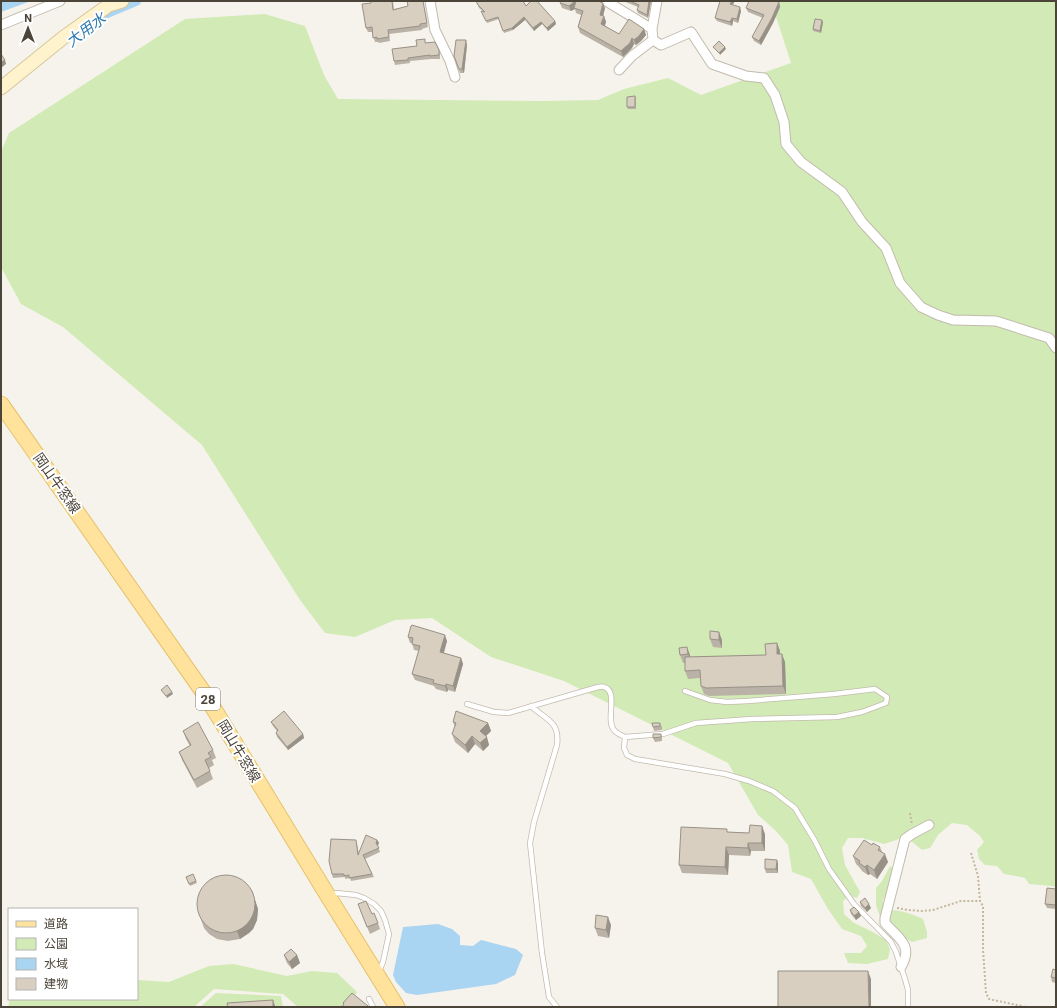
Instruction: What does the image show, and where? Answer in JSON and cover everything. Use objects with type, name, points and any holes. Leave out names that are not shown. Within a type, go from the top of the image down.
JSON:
[{"type":"main road","points":[[1,88],[71,32],[109,5],[122,1]]},
{"type":"main road","name":"岡山牛窓線","points":[[1,404],[206,696],[397,1007]]},
{"type":"street","points":[[1,25],[60,1]]},
{"type":"street","points":[[430,1],[435,30],[450,61],[455,76]]},
{"type":"street","points":[[606,1],[652,29]]},
{"type":"street","points":[[653,40],[652,29],[657,1]]},
{"type":"street","points":[[653,40],[661,45],[691,32],[712,64],[746,76],[764,78],[776,94],[784,122],[786,144],[801,162],[842,192],[862,222],[886,248],[900,283],[921,307],[953,320],[996,321],[1049,338],[1056,348]]},
{"type":"street","points":[[619,70],[632,56],[653,40]]},
{"type":"street","points":[[901,967],[906,960],[906,946],[885,923],[884,918],[904,839],[929,825]]},
{"type":"lane","points":[[467,704],[494,712],[508,712],[598,687],[604,687],[609,690],[612,696],[611,724],[613,729],[625,737],[663,734],[696,724],[752,720],[837,717],[862,712],[886,703],[887,697],[875,689],[834,694],[727,702],[710,700],[685,691]]},
{"type":"lane","points":[[531,706],[550,720],[556,729],[558,736],[555,752],[534,822],[530,843],[542,953],[549,997],[557,1007]]},
{"type":"lane","points":[[625,737],[624,748],[626,754],[635,759],[691,767],[731,775],[773,791],[795,808],[815,841],[829,869],[854,904],[891,942],[908,990],[908,1007]]},
{"type":"lane","points":[[328,896],[336,893],[356,895],[374,904],[381,911],[389,934],[383,962],[376,973]]},
{"type":"lane","points":[[369,999],[373,1007]]},
{"type":"path","points":[[971,853],[978,876],[980,901],[983,906],[983,949],[986,993],[989,999],[1026,1007]]},
{"type":"path","points":[[888,906],[922,911],[933,910],[961,901],[980,901]]},
{"type":"green space","points":[[771,1],[1056,1],[1056,887],[1029,884],[1025,878],[1004,874],[997,866],[985,865],[979,859],[977,850],[984,842],[980,836],[967,825],[952,823],[938,835],[930,848],[922,850],[910,840],[899,839],[884,844],[862,838],[848,838],[842,848],[845,865],[860,892],[857,898],[850,896],[843,901],[844,914],[854,923],[886,940],[890,949],[888,959],[867,964],[848,963],[844,953],[861,953],[867,946],[861,936],[842,929],[828,909],[811,879],[792,872],[788,845],[776,831],[758,815],[728,763],[564,681],[491,657],[432,618],[395,620],[355,637],[325,633],[300,600],[202,445],[63,327],[21,304],[1,267],[1,152],[9,133],[185,19],[265,14],[305,26],[324,75],[338,99],[544,101],[598,100],[624,89],[668,78],[701,95],[791,63]]},
{"type":"green space","points":[[890,866],[894,870],[890,887],[883,900],[883,908],[888,911],[896,910],[906,912],[923,919],[927,932],[927,938],[912,942],[903,937],[889,934],[883,926],[876,905],[876,888],[882,881]]},
{"type":"green space","points":[[233,964],[287,976],[312,971],[337,973],[357,992],[348,1007],[298,1007],[283,994],[214,989],[194,1007],[8,1007],[10,1000],[138,1000],[138,980],[169,982],[209,966]]},
{"type":"green space","points":[[216,993],[281,996],[283,1007],[200,1007]]},
{"type":"water","points":[[1,1],[31,1],[1,12]]},
{"type":"water","points":[[438,924],[452,929],[460,936],[460,945],[473,946],[481,940],[516,949],[523,955],[515,975],[496,984],[417,995],[406,993],[396,982],[393,975],[403,927]]},
{"type":"building","points":[[371,1],[392,1],[393,10],[408,6],[407,1],[423,1],[427,23],[420,24],[420,26],[388,30],[389,37],[377,39],[377,37],[373,38],[372,27],[366,28],[362,4],[371,3]]},
{"type":"building","points":[[476,1],[523,1],[526,6],[531,1],[537,1],[555,21],[547,28],[541,22],[533,28],[524,17],[512,28],[503,31],[498,17],[486,21],[481,11],[485,12]]},
{"type":"building","points":[[561,1],[575,1],[569,6],[560,3]]},
{"type":"building","points":[[576,1],[598,1],[603,3],[600,15],[604,16],[601,24],[619,34],[629,19],[644,29],[634,40],[632,38],[630,43],[621,51],[578,27],[583,11],[574,8]]},
{"type":"building","points":[[630,1],[649,1],[647,15],[637,10],[639,5]]},
{"type":"building","points":[[720,1],[732,1],[730,4],[740,7],[737,19],[732,18],[730,22],[715,18]]},
{"type":"building","points":[[749,1],[779,2],[759,41],[752,37],[764,15],[746,8]]},
{"type":"building","points":[[815,19],[822,20],[820,31],[813,29]]},
{"type":"building","points":[[425,39],[425,43],[435,42],[439,50],[439,55],[394,61],[392,49],[417,46],[416,40]]},
{"type":"building","points":[[456,40],[466,40],[462,69],[459,69],[454,56]]},
{"type":"building","points":[[719,41],[725,47],[719,53],[713,47]]},
{"type":"building","points":[[1,54],[5,60],[1,62]]},
{"type":"building","points":[[635,96],[635,107],[627,107],[627,97]]},
{"type":"building","points":[[412,625],[445,635],[440,652],[461,658],[453,686],[433,683],[434,680],[412,674],[420,646],[412,644],[413,638],[408,637]]},
{"type":"building","points":[[710,631],[719,632],[719,640],[710,639]]},
{"type":"building","points":[[777,643],[777,654],[782,654],[783,686],[706,688],[701,686],[700,670],[685,671],[685,657],[766,655],[765,644]]},
{"type":"building","points":[[687,647],[688,654],[680,655],[679,648]]},
{"type":"building","points":[[167,685],[172,692],[166,696],[161,690]]},
{"type":"building","points":[[284,711],[303,734],[287,747],[276,733],[278,730],[271,722]]},
{"type":"building","points":[[456,711],[488,723],[480,731],[487,737],[480,743],[472,736],[465,745],[452,734],[456,723],[453,722]]},
{"type":"building","points":[[198,722],[213,750],[208,753],[211,757],[205,760],[210,771],[194,780],[179,752],[191,745],[183,731]]},
{"type":"building","points":[[652,723],[660,723],[660,726],[653,727]]},
{"type":"building","points":[[653,734],[661,734],[661,737],[653,738]]},
{"type":"building","points":[[750,825],[762,826],[762,843],[748,843],[748,848],[726,847],[725,867],[679,865],[681,827],[727,829],[727,832],[749,833]]},
{"type":"building","points":[[366,835],[377,840],[376,843],[379,848],[363,855],[372,874],[349,878],[349,875],[344,876],[344,874],[332,874],[329,861],[331,839],[356,840],[358,855]]},
{"type":"building","points":[[864,840],[872,845],[873,843],[880,847],[878,850],[885,854],[874,870],[867,865],[865,867],[859,863],[860,861],[853,856]]},
{"type":"building","points":[[765,859],[777,860],[776,869],[765,869]]},
{"type":"building","points":[[193,874],[196,881],[189,884],[186,877]]},
{"type":"building","points":[[226,875],[237,877],[250,888],[253,893],[255,904],[253,915],[242,928],[237,931],[226,933],[215,931],[202,920],[199,915],[197,904],[199,893],[210,880],[215,877]]},
{"type":"building","points":[[1047,888],[1056,889],[1056,905],[1045,904]]},
{"type":"building","points":[[865,898],[869,904],[865,908],[860,902]]},
{"type":"building","points":[[366,901],[372,914],[374,913],[378,923],[367,927],[358,904]]},
{"type":"building","points":[[854,907],[859,912],[854,916],[850,910]]},
{"type":"building","points":[[596,915],[608,917],[606,930],[595,928]]},
{"type":"building","points":[[291,949],[297,955],[289,962],[284,955]]},
{"type":"building","points":[[1053,969],[1056,970],[1056,978],[1051,977]]},
{"type":"building","points":[[778,971],[868,971],[869,1007],[778,1007]]},
{"type":"building","points":[[352,993],[368,1006],[342,1007],[344,1004],[343,1003]]},
{"type":"building","points":[[273,1000],[273,1007],[228,1007],[227,1003]]},
{"type":"waterway","name":"大用水","points":[[100,18],[105,14],[136,1]]}]
